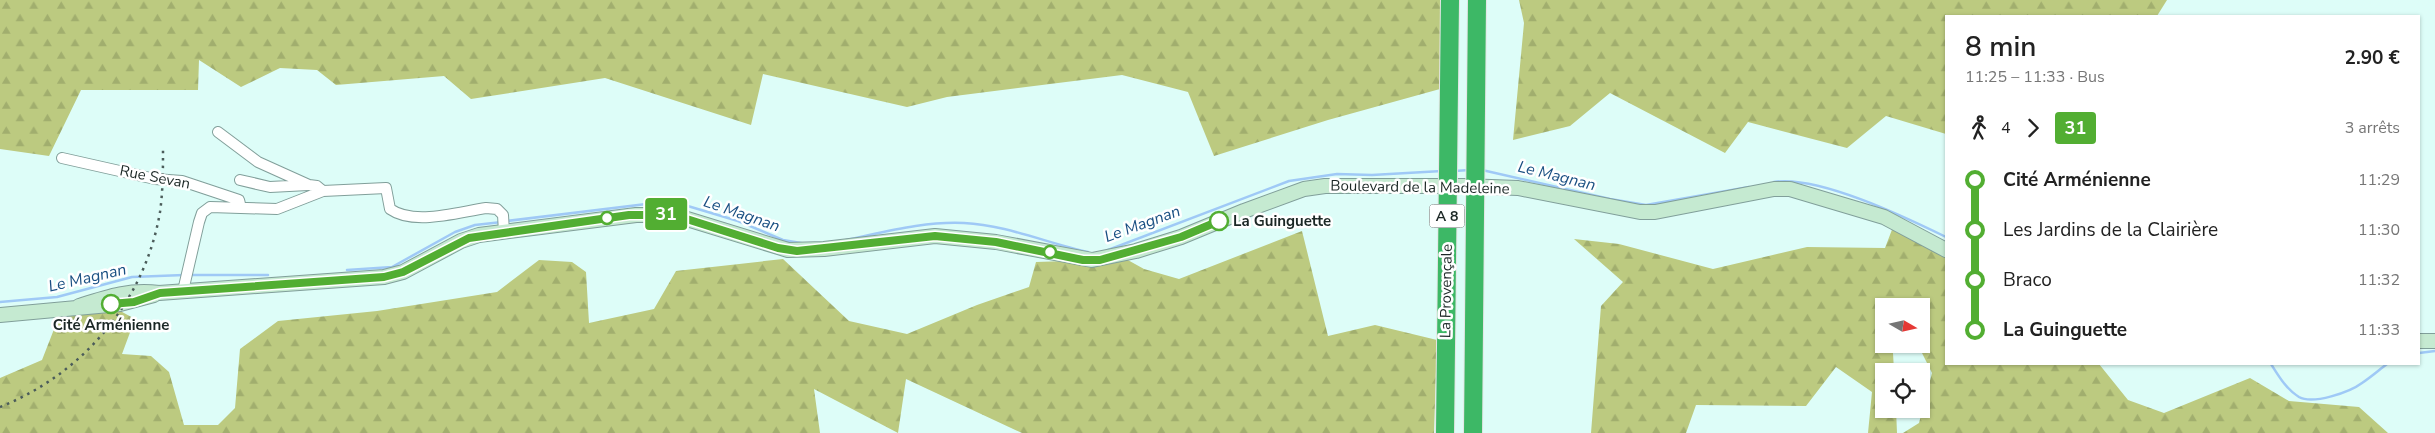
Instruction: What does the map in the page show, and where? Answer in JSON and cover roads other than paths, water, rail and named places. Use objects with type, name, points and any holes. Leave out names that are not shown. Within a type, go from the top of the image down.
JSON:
[{"type":"highway","name":"La Provençale","points":[[1445,433],[1450,0]]},
{"type":"highway","name":"La Provençale","points":[[1474,433],[1477,0]]},
{"type":"street","points":[[218,132],[258,162],[309,185]]},
{"type":"street","name":"Rue Sevan","points":[[62,158],[155,179],[182,181],[239,200],[241,208]]},
{"type":"street","points":[[240,180],[270,187],[317,186],[323,191]]},
{"type":"street","name":"Boulevard de la Madeleine","points":[[0,315],[79,306],[126,292],[160,293],[184,286],[384,277],[403,272],[469,238],[504,224],[663,214],[693,220],[788,250],[824,249],[935,236],[996,242],[1083,260],[1100,260],[1181,237],[1269,202],[1304,190],[1325,186],[1518,188],[1640,212],[1655,212],[1774,189],[1790,190],[1884,217],[1945,249]]},
{"type":"street","points":[[184,286],[187,267],[202,213],[210,207],[278,209],[323,191],[386,188],[390,209],[397,214],[415,218],[486,208],[497,209],[504,224]]},
{"type":"street","points":[[2420,341],[2435,341]]},
{"type":"waterway","name":"Le Magnan","points":[[1455,171],[1469,170]]},
{"type":"waterway","name":"Le Magnan","points":[[1482,170],[1610,199],[1646,205],[1749,187]]},
{"type":"waterway","name":"Le Magnan","points":[[1108,250],[1289,181],[1337,174],[1372,175],[1442,171]]},
{"type":"waterway","name":"Le Magnan","points":[[1774,182],[1814,185],[1837,191],[1885,209],[1945,237]]},
{"type":"waterway","name":"Le Magnan","points":[[507,221],[671,201],[738,221],[783,240],[801,243]]},
{"type":"waterway","name":"Le Magnan","points":[[347,270],[392,267],[455,232],[475,225],[502,222]]},
{"type":"waterway","name":"Le Magnan","points":[[846,240],[920,225],[964,223],[995,227],[1088,252]]},
{"type":"waterway","name":"Le Magnan","points":[[0,302],[57,297],[132,277],[184,275]]},
{"type":"waterway","name":"Le Magnan","points":[[190,275],[268,275]]},
{"type":"waterway","name":"Le Magnan","points":[[2420,353],[2435,351]]},
{"type":"waterway","name":"Le Magnan","points":[[2272,365],[2290,390],[2305,399],[2322,398],[2349,390],[2362,383],[2386,365]]},
{"type":"railway","points":[[0,407],[30,393],[58,375],[83,354],[106,330],[125,304],[140,275],[152,245],[161,204],[163,148]]},
{"type":"place","name":"La Guinguette","points":[[1219,221]]},
{"type":"place","name":"Cité Arménienne","points":[[111,304]]}]
